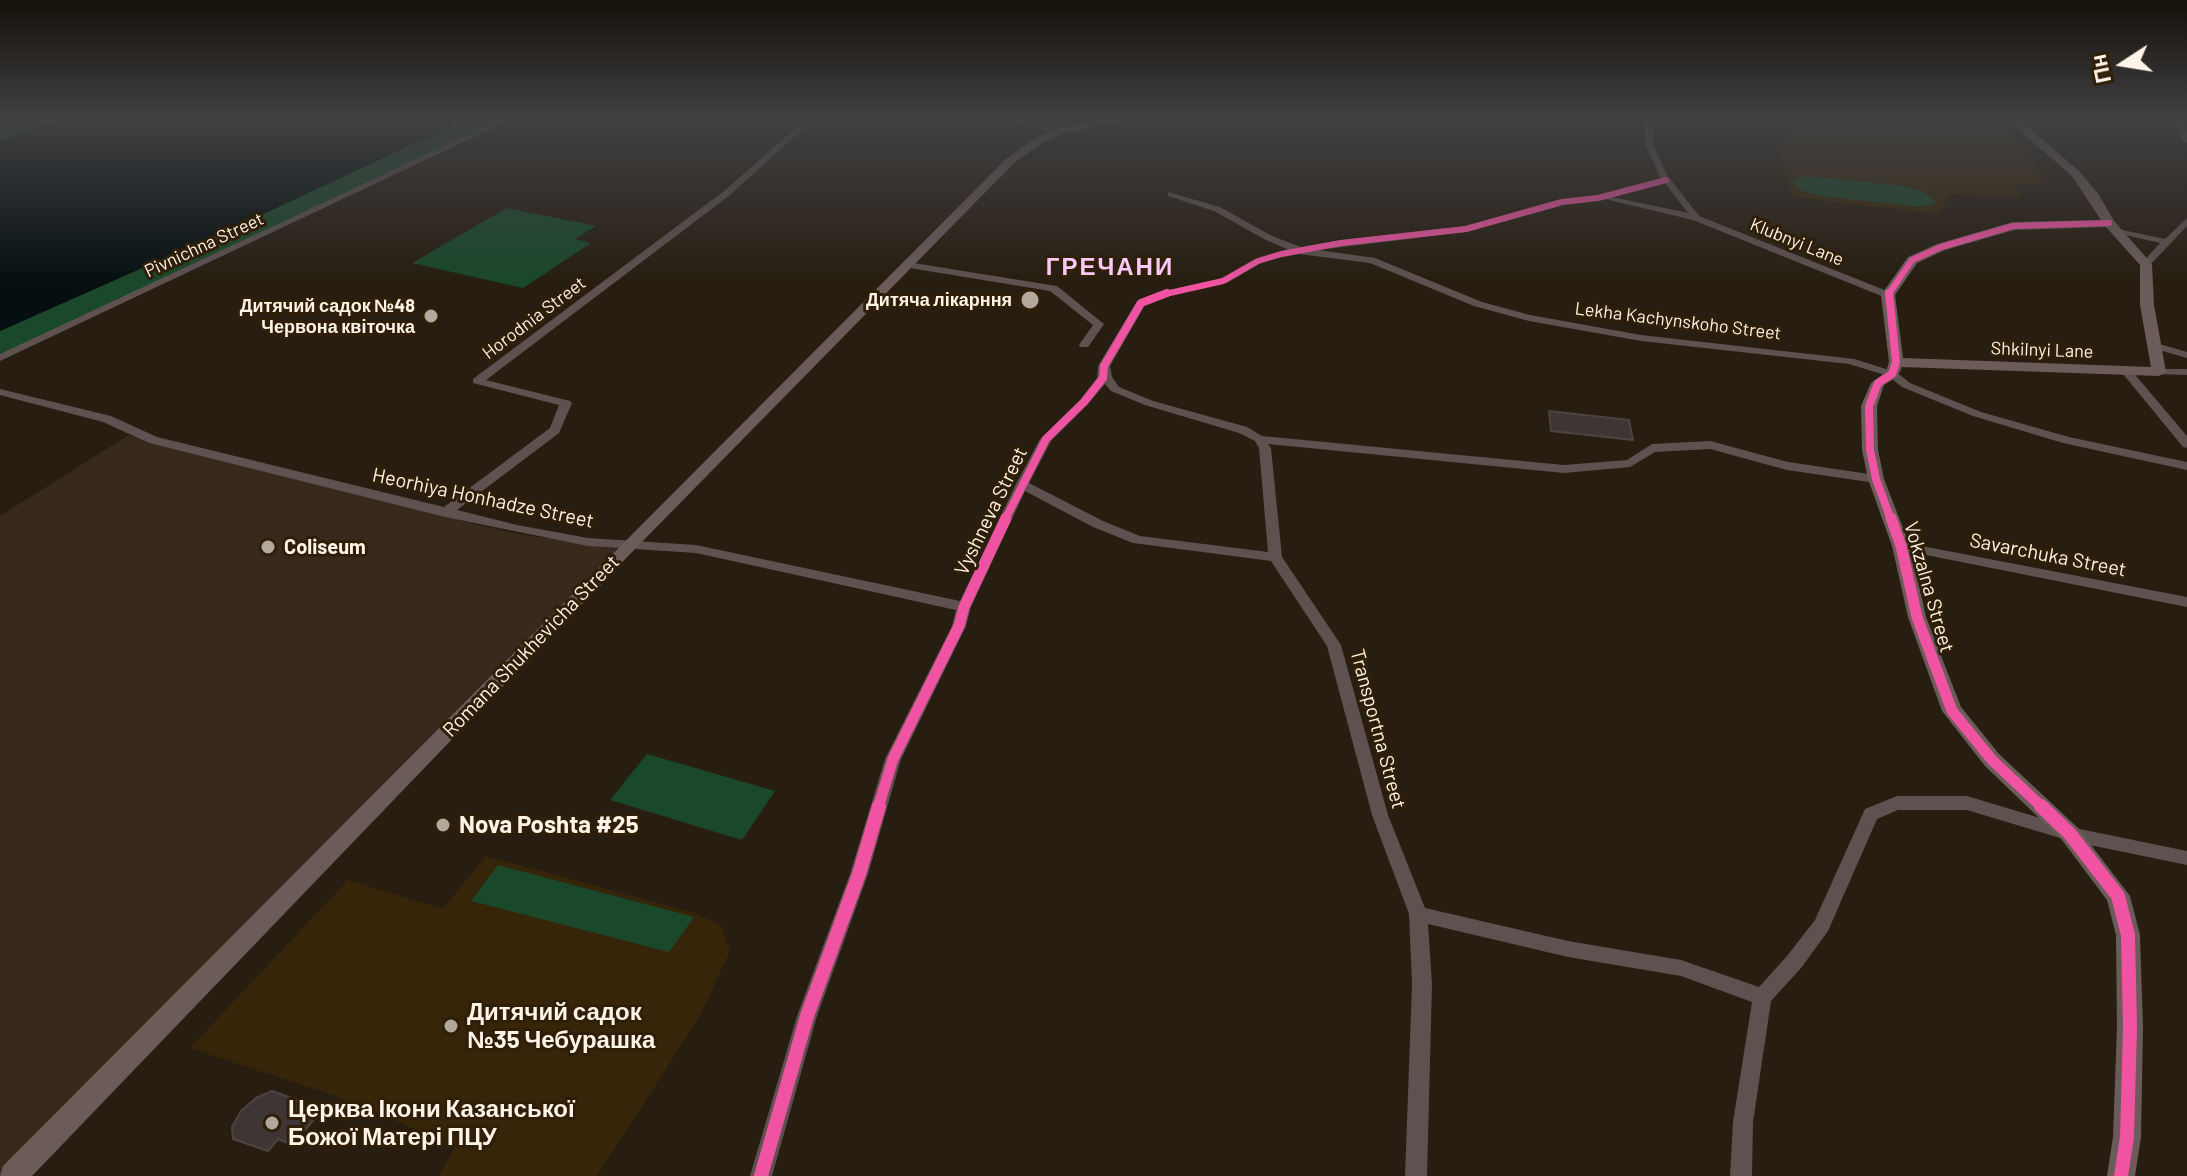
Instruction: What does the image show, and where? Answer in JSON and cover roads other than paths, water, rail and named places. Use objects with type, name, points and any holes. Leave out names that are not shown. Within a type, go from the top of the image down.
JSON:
[{"type":"street","name":"Pivnichna Street","points":[[0,358],[391,174]]},
{"type":"street","name":"Horodnia Street","points":[[445,513],[555,430],[566,403],[477,381],[727,193],[747,174]]},
{"type":"street","name":"Romana Shukhevicha Street","points":[[13,1176],[628,546],[997,174]]},
{"type":"street","points":[[1663,174],[1696,218]]},
{"type":"street","points":[[2076,174],[2113,228],[2146,264],[2147,305],[2159,372]]},
{"type":"street","name":"Vyshneva Street","points":[[761,1176],[807,1016],[859,874],[893,759],[1046,439],[1084,402],[1103,378],[1104,366],[1141,303],[1223,281],[1258,261],[1301,251],[1466,229],[1562,202],[1598,198],[1666,180]]},
{"type":"street","name":"Lekha Kachynskoho Street","points":[[1171,194],[1217,209],[1301,251],[1372,260],[1478,304],[1529,318],[1641,338],[1894,368],[1906,385],[1977,414],[2067,440],[2187,466]]},
{"type":"street","name":"Klubnyi Lane","points":[[1598,198],[1696,218],[1888,295]]},
{"type":"street","points":[[2146,264],[2187,221]]},
{"type":"street","points":[[1894,368],[1896,345],[1888,295],[1912,260],[1941,247],[2013,226],[2113,228],[2168,242]]},
{"type":"street","points":[[1362,243],[1372,260]]},
{"type":"street","points":[[907,265],[1053,288],[1099,324],[1084,345]]},
{"type":"street","points":[[2156,346],[2187,355]]},
{"type":"street","points":[[1104,366],[1106,378],[1115,389],[1149,403],[1243,430],[1259,439],[1564,469],[1630,463],[1652,448],[1710,445],[1787,466],[1876,479]]},
{"type":"street","name":"Shkilnyi Lane","points":[[1894,368],[2187,372]]},
{"type":"street","name":"Vokzalna Street","points":[[1894,368],[1878,383],[1869,406],[1870,450],[1876,479],[1901,546],[1917,617],[1952,711],[1992,760],[2070,834],[2118,896],[2128,935],[2130,1027],[2127,1137],[2121,1176]]},
{"type":"street","points":[[2127,372],[2187,444]]},
{"type":"street","name":"Heorhiya Honhadze Street","points":[[0,392],[107,419],[153,440],[445,513],[588,542],[696,549],[964,607]]},
{"type":"street","points":[[1022,484],[1098,524],[1138,540],[1275,557],[1270,480],[1265,448],[1259,439]]},
{"type":"street","name":"Savarchuka Street","points":[[1901,546],[2187,602]]},
{"type":"street","name":"Transportna Street","points":[[1275,557],[1334,645],[1380,815],[1418,914],[1422,984],[1416,1176]]},
{"type":"street","points":[[1741,1176],[1743,1122],[1762,997],[1822,925],[1871,814],[1897,803],[1967,803],[2070,834],[2187,858]]},
{"type":"street","points":[[1418,914],[1568,949],[1681,968],[1762,997]]},
{"type":"place","name":"Дитяча лікарння","points":[[1030,300]]},
{"type":"place","name":"Дитячий садок №48 Червона квіточка","points":[[431,316]]},
{"type":"place","name":"Coliseum","points":[[268,547]]},
{"type":"place","name":"Nova Poshta #25","points":[[443,825]]},
{"type":"place","name":"Дитячий садок №35 Чебурашка","points":[[451,1026]]},
{"type":"place","name":"Церква Ікони Казанської Божої Матері ПЦУ","points":[[272,1123]]},
{"type":"district","name":"ГРЕЧАНИ","points":[[1110,267]]}]
